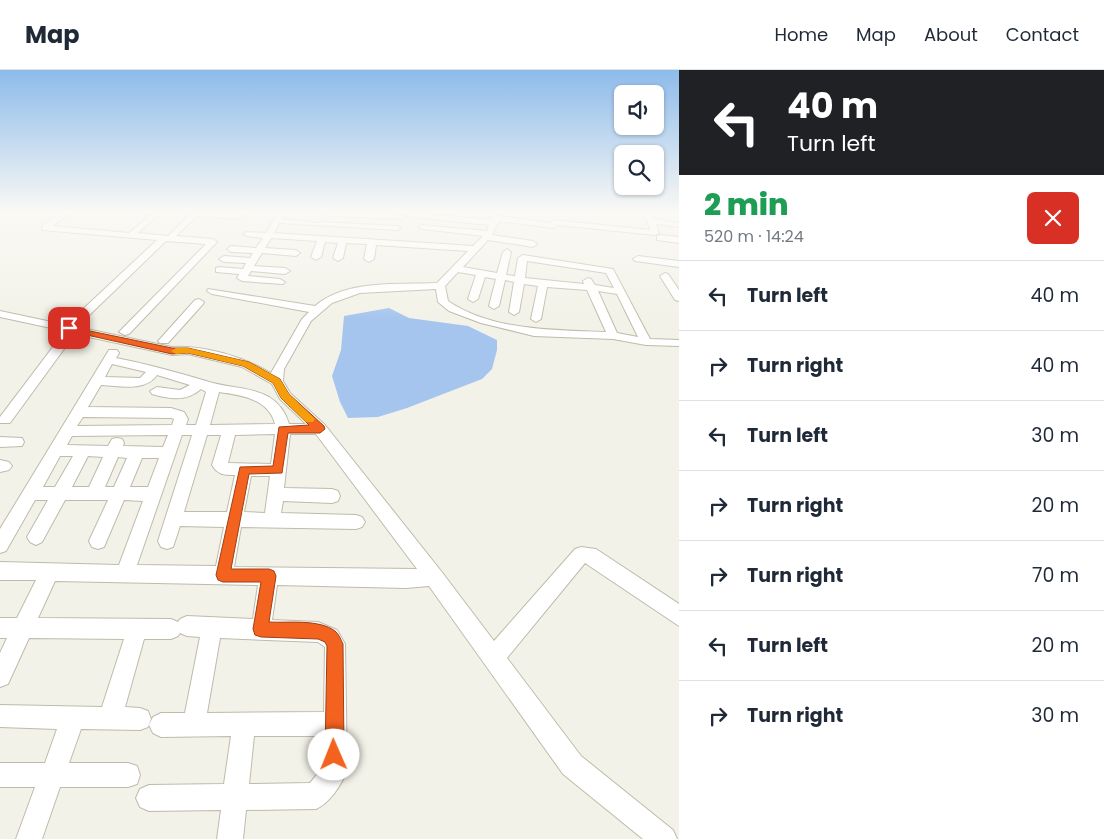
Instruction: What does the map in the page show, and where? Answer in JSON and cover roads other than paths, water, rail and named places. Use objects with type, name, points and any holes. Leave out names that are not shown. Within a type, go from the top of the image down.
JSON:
[{"type":"street","points":[[5,420],[73,326],[157,247]]},
{"type":"street","points":[[125,332],[208,247]]},
{"type":"street","points":[[262,247],[242,278],[280,282]]},
{"type":"street","points":[[316,256],[319,247]]},
{"type":"street","points":[[338,258],[341,247]]},
{"type":"street","points":[[369,247],[370,259]]},
{"type":"street","points":[[397,247],[420,247]]},
{"type":"street","points":[[432,247],[432,258]]},
{"type":"street","points":[[452,247],[476,248]]},
{"type":"street","points":[[476,248],[440,286],[359,290],[328,301],[307,319],[284,362],[278,369],[277,381],[285,396],[320,429],[434,577],[572,765],[664,839]]},
{"type":"street","points":[[231,249],[253,260],[285,271]]},
{"type":"street","points":[[494,306],[502,278],[506,252]]},
{"type":"street","points":[[224,259],[253,260],[294,257]]},
{"type":"street","points":[[514,312],[523,258],[610,271],[646,342]]},
{"type":"street","points":[[638,259],[679,264]]},
{"type":"street","points":[[219,270],[253,260]]},
{"type":"street","points":[[583,268],[612,336]]},
{"type":"street","points":[[456,269],[543,284],[590,287],[620,292]]},
{"type":"street","points":[[473,299],[481,274]]},
{"type":"street","points":[[665,276],[679,298]]},
{"type":"street","points":[[536,319],[543,284]]},
{"type":"street","points":[[440,286],[443,302],[453,309],[485,321],[534,333],[612,336],[646,342],[677,344]]},
{"type":"street","points":[[212,291],[317,310]]},
{"type":"street","points":[[164,341],[199,302]]},
{"type":"street","points":[[1,308],[172,351],[188,350],[246,364],[277,381]]},
{"type":"street","points":[[73,326],[125,332],[180,345],[188,350]]},
{"type":"street","points":[[0,545],[112,356],[154,371],[205,385],[251,393],[272,406],[282,418],[283,429],[272,520]]},
{"type":"street","points":[[246,364],[284,362]]},
{"type":"street","points":[[96,382],[140,382],[147,380],[154,371]]},
{"type":"street","points":[[158,391],[184,395],[205,385]]},
{"type":"street","points":[[167,540],[212,397],[213,391],[205,385]]},
{"type":"street","points":[[78,412],[171,413],[179,415],[181,419],[124,573]]},
{"type":"street","points":[[94,494],[132,412]]},
{"type":"street","points":[[67,431],[320,429]]},
{"type":"street","points":[[229,430],[220,465],[223,469],[278,470]]},
{"type":"street","points":[[0,442],[17,442]]},
{"type":"street","points":[[56,450],[168,453]]},
{"type":"street","points":[[36,538],[83,451]]},
{"type":"street","points":[[98,541],[137,452]]},
{"type":"street","points":[[223,575],[244,470]]},
{"type":"street","points":[[31,493],[154,494]]},
{"type":"street","points":[[275,494],[332,496]]},
{"type":"street","points":[[174,519],[356,522]]},
{"type":"street","points":[[493,658],[581,555],[590,555],[679,616]]},
{"type":"street","points":[[0,571],[434,577]]},
{"type":"street","points":[[0,676],[50,572]]},
{"type":"street","points":[[261,629],[269,576]]},
{"type":"street","points":[[0,628],[261,629],[318,632],[330,636],[335,644],[335,771],[316,796],[149,798]]},
{"type":"street","points":[[194,724],[212,628]]},
{"type":"street","points":[[110,718],[137,630]]},
{"type":"street","points":[[0,716],[110,718],[194,724],[334,724]]},
{"type":"street","points":[[29,839],[73,718]]},
{"type":"street","points":[[230,839],[244,724]]},
{"type":"street","points":[[0,775],[128,775]]},
{"type":"water","points":[[389,308],[409,318],[468,326],[497,340],[497,350],[492,369],[482,379],[407,408],[378,417],[348,418],[340,402],[332,376],[341,350],[344,316]]}]
